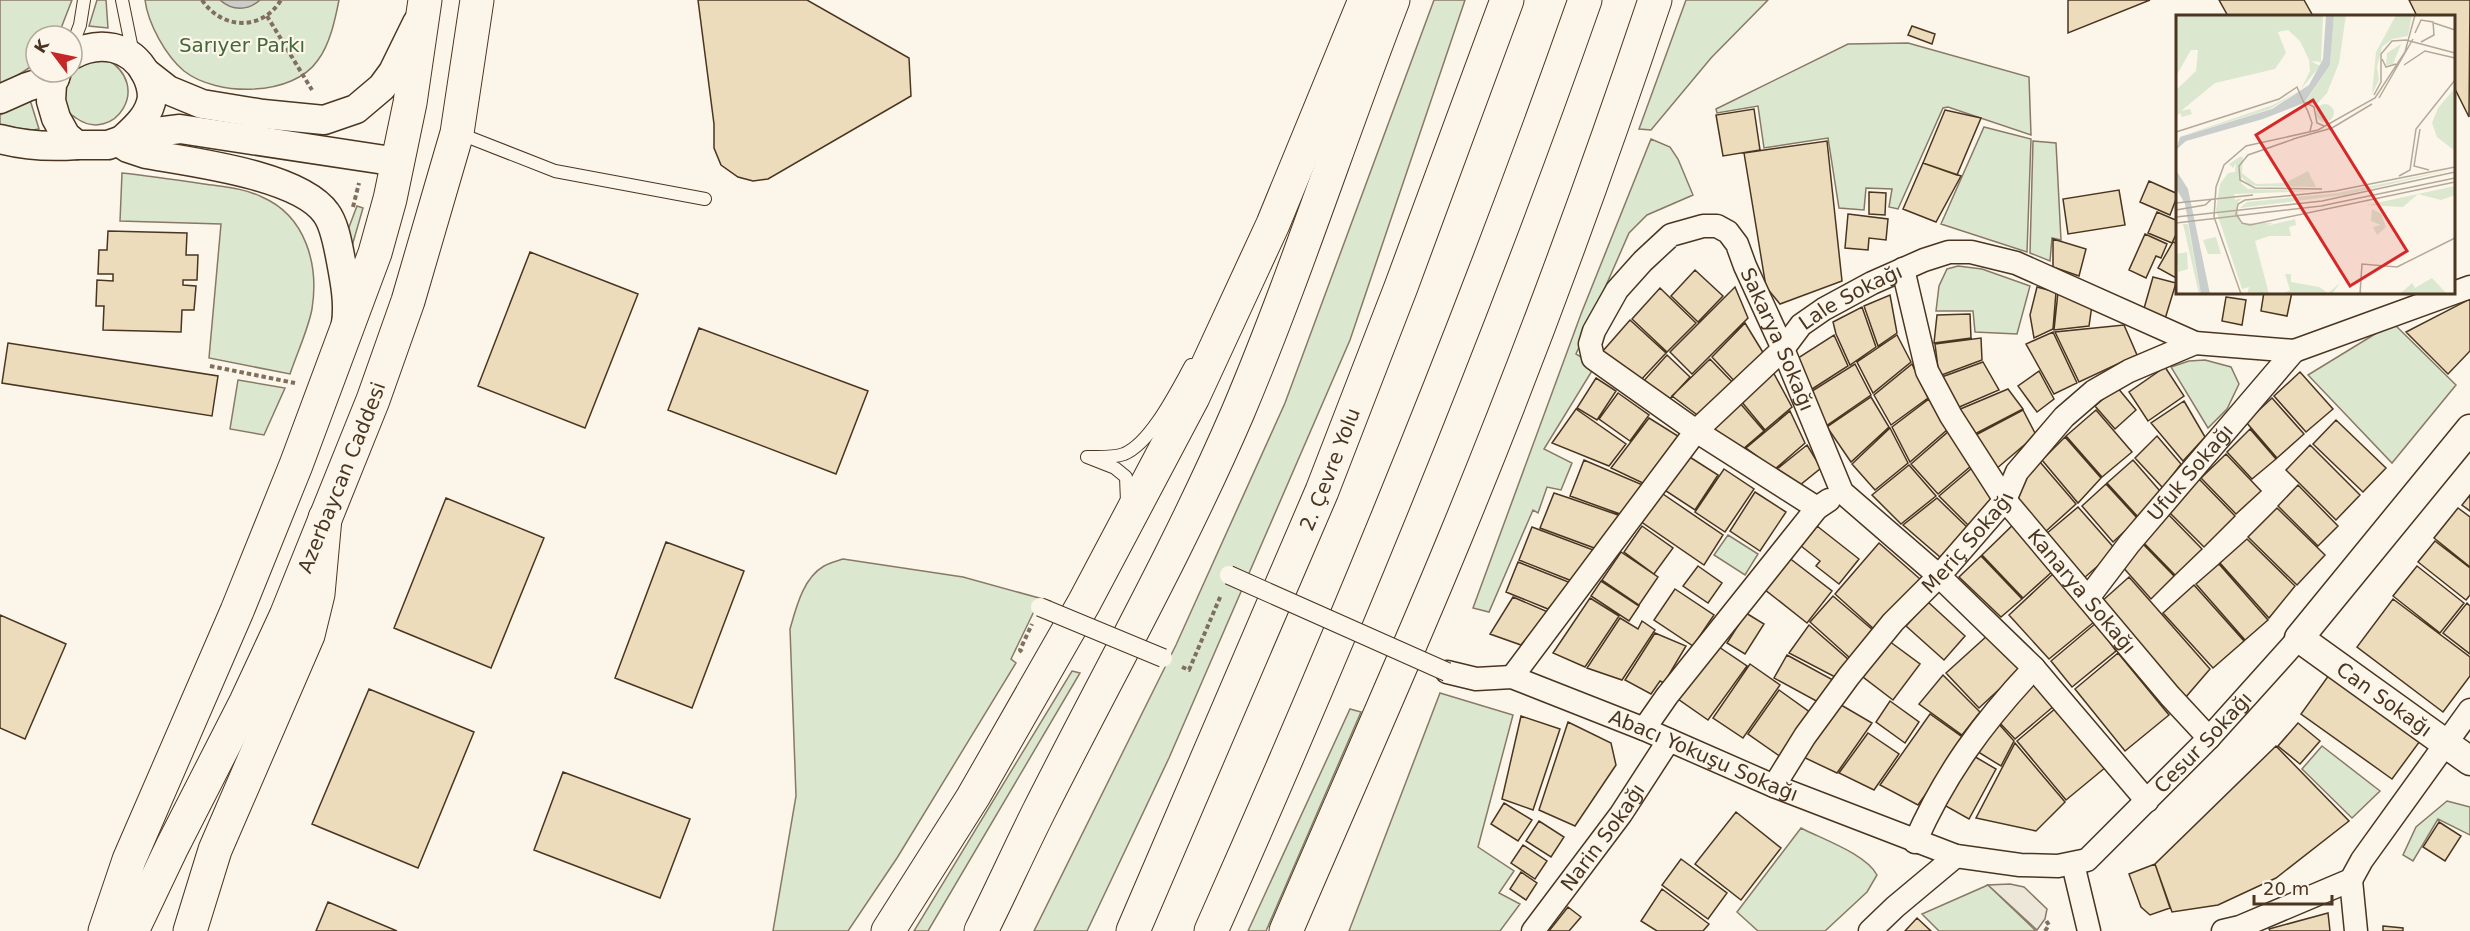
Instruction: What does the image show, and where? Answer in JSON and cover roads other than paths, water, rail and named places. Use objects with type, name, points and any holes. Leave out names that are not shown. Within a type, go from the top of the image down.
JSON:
[{"type":"main road","name":"Azerbaycan Caddesi","points":[[132,931],[171,847],[251,691],[286,616],[361,431],[408,301],[457,132],[477,0]]},
{"type":"main road","points":[[888,931],[973,797],[1084,603],[1193,397],[1273,224],[1365,0]]},
{"type":"main road","points":[[981,931],[1039,811],[1140,620],[1237,413],[1274,323],[1393,0]]},
{"type":"main road","name":"2. Çevre Yolu","points":[[1134,931],[1322,491],[1508,0]]},
{"type":"main road","points":[[1212,931],[1318,691],[1424,431],[1484,278],[1585,0]]},
{"type":"main road","points":[[1286,931],[1419,624],[1494,440],[1622,97],[1655,0]]},
{"type":"main road","points":[[105,931],[129,860],[237,611],[375,253],[410,103],[425,4]]},
{"type":"main road","points":[[398,162],[424,162],[442,153],[457,132]]},
{"type":"main road","points":[[190,931],[215,850],[308,635],[318,594],[325,518]]},
{"type":"main road","points":[[965,931],[1039,811]]},
{"type":"street","points":[[84,48],[100,45],[116,47],[168,90],[202,104],[263,114],[324,120],[356,109],[382,87],[393,72],[425,4]]},
{"type":"street","points":[[119,142],[137,127],[146,114],[152,97],[149,81],[140,65]]},
{"type":"street","points":[[0,99],[35,84]]},
{"type":"street","points":[[54,84],[51,101],[56,118],[66,136],[77,145]]},
{"type":"street","points":[[0,139],[19,144],[50,147],[108,145],[140,134],[180,129],[398,162]]},
{"type":"street","points":[[119,142],[128,148],[146,154],[277,182],[314,202],[326,213],[339,250],[348,307],[345,331]]},
{"type":"street","name":"Sakarya Sokağı","points":[[1817,508],[1696,431],[1593,358],[1590,344],[1594,331],[1617,290],[1642,261],[1671,235],[1703,226],[1717,226],[1728,232],[1737,244],[1744,266],[1784,349],[1842,492],[1939,576],[2034,668],[2147,801]]},
{"type":"street","name":"Lale Sokağı","points":[[1512,677],[1696,431],[1784,349],[1801,325],[1824,309],[1872,283],[1949,252],[1971,252],[2016,263],[2195,343]]},
{"type":"street","name":"Kanarya Sokağı","points":[[1903,269],[1927,371],[1951,416],[2005,500],[2209,738]]},
{"type":"street","name":"Ufuk Sokağı","points":[[2455,292],[2470,287]]},
{"type":"street","name":"Ufuk Sokağı","points":[[2195,343],[2294,351],[2451,294]]},
{"type":"street","name":"Meriç Sokağı","points":[[1774,786],[1805,736],[1849,676],[1893,622],[1939,576],[2005,500],[2017,472],[2064,417],[2094,391],[2128,371],[2195,343]]},
{"type":"street","name":"Ufuk Sokağı","points":[[2088,598],[2129,544],[2294,351]]},
{"type":"street","name":"Cesur Sokağı","points":[[1956,856],[2020,865],[2073,864],[2087,860],[2209,738],[2299,638],[2470,429]]},
{"type":"street","points":[[1644,729],[1667,696],[1817,508],[1842,492]]},
{"type":"street","points":[[1229,575],[1447,672]]},
{"type":"street","points":[[1040,607],[1163,658]]},
{"type":"street","name":"Can Sokağı","points":[[2299,638],[2470,761]]},
{"type":"street","points":[[1915,842],[1931,804],[1963,753],[2000,704],[2034,668]]},
{"type":"street","name":"Abacı Yokuşu Sokağı","points":[[1447,672],[1476,679],[1512,677],[1644,729],[1774,786],[1956,856]]},
{"type":"street","points":[[2356,931],[2351,880],[2362,860],[2470,710]]},
{"type":"street","name":"Narin Sokağı","points":[[1533,931],[1621,814],[1669,740]]},
{"type":"street","points":[[1870,931],[1956,856]]},
{"type":"street","points":[[2073,864],[2089,931]]},
{"type":"street","points":[[2235,930],[2351,880]]},
{"type":"lane","points":[[80,24],[84,0]]},
{"type":"lane","points":[[122,0],[140,65]]},
{"type":"lane","points":[[457,132],[555,171],[705,199]]},
{"type":"lane","points":[[1125,527],[1128,490],[1126,477],[1115,468],[1086,457],[1122,455],[1134,448],[1152,428],[1273,224]]},
{"type":"park label","name":"Sarıyer Parkı","points":[[242,45]]}]
